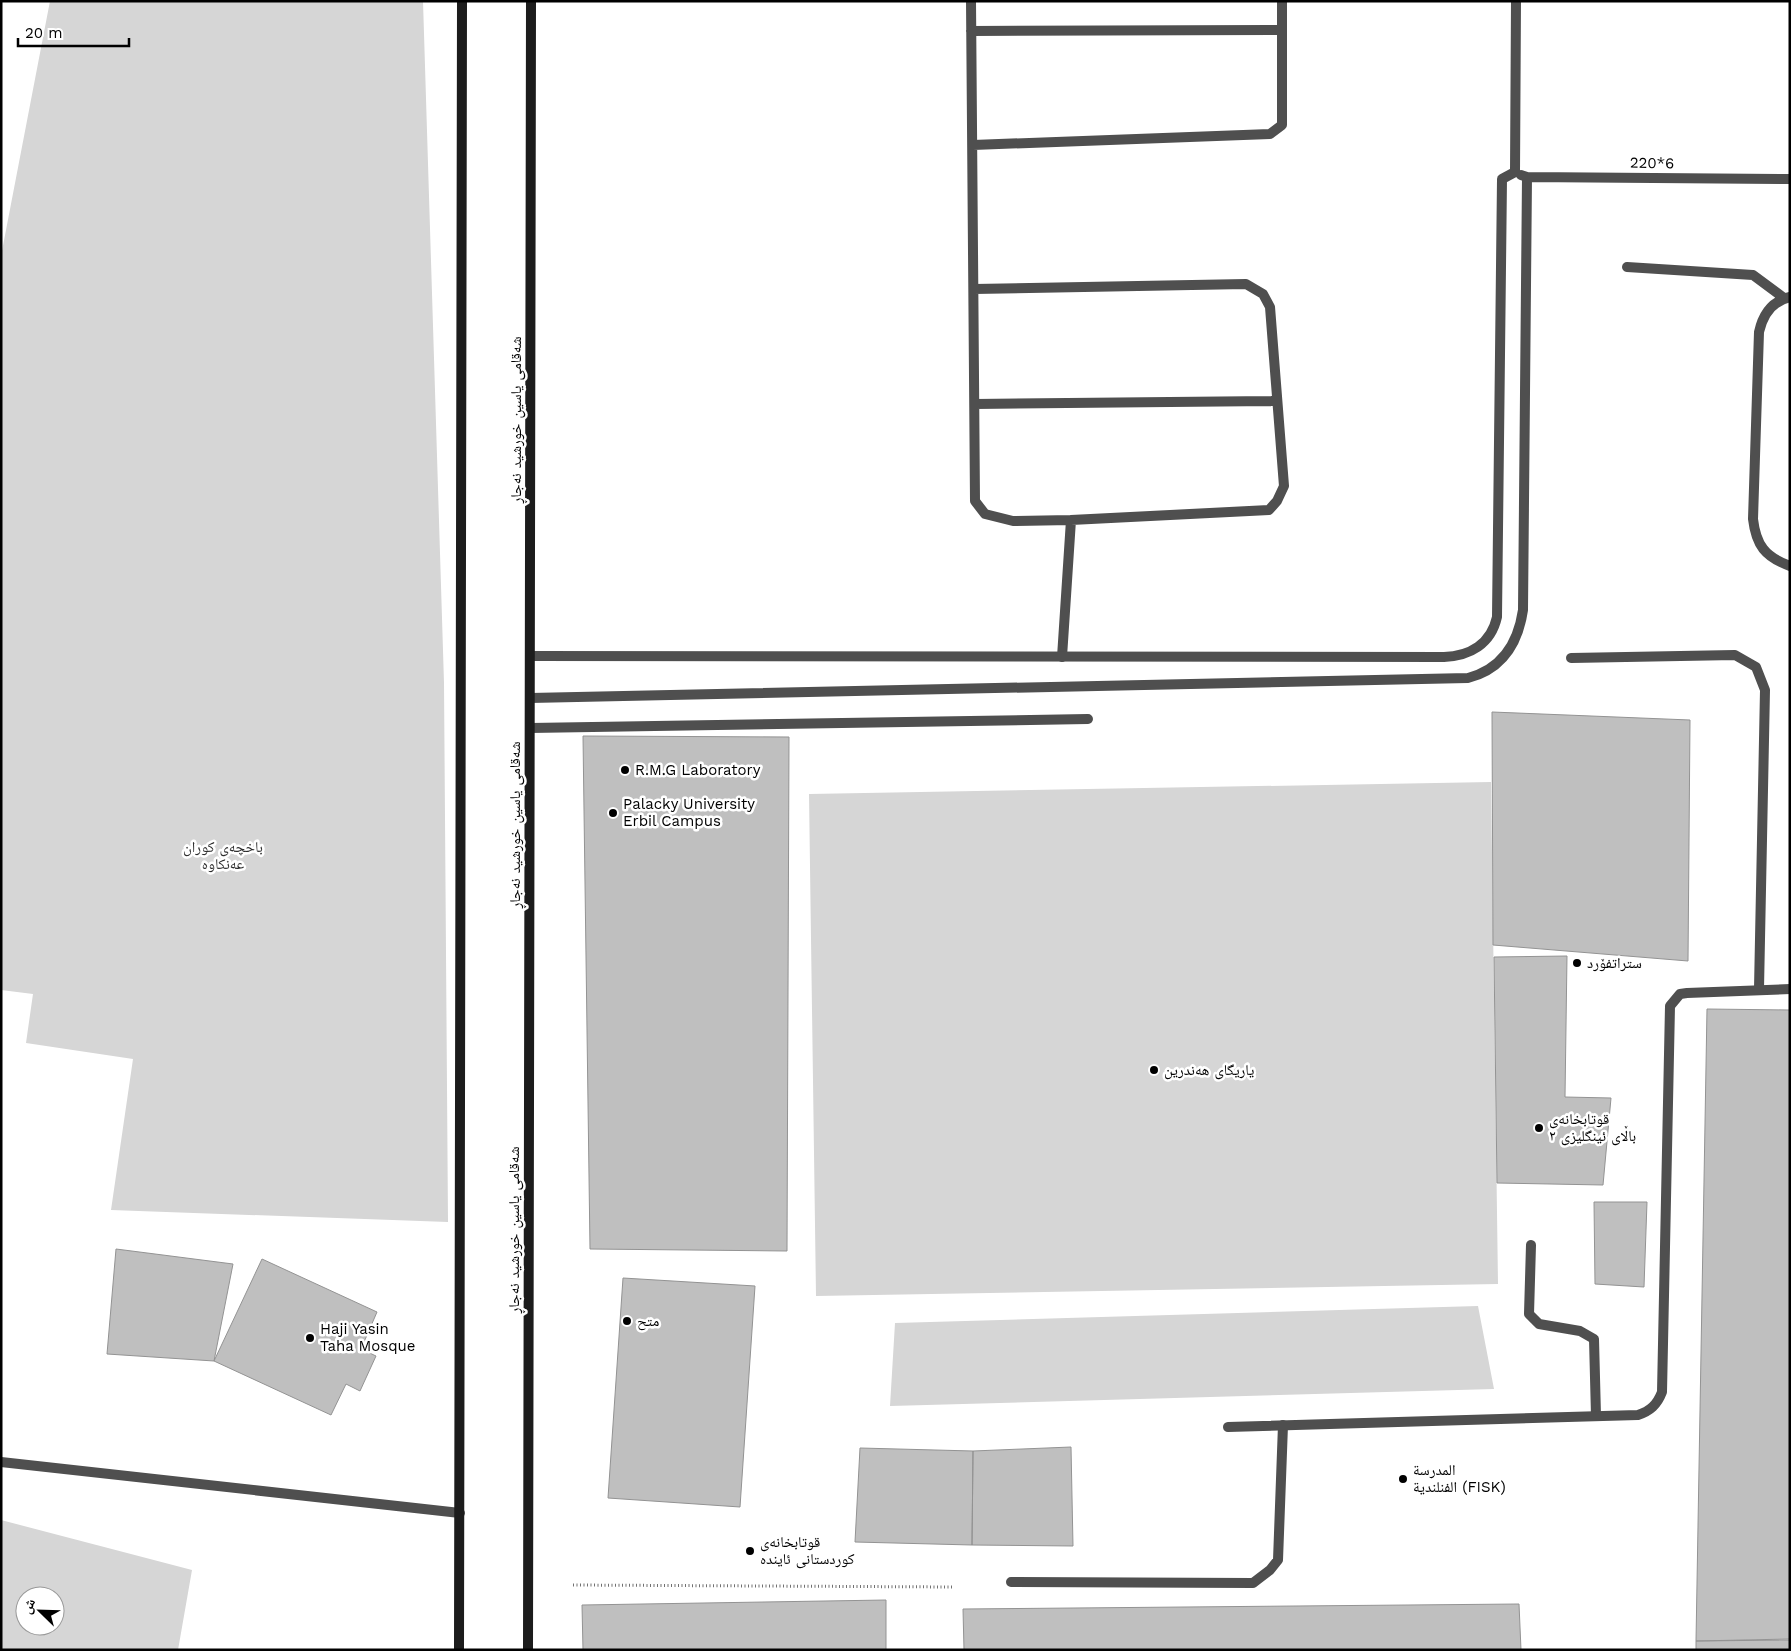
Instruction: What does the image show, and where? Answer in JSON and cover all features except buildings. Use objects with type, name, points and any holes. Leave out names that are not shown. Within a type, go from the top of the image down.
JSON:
[{"type":"street","points":[[459,1650],[462,1]]},
{"type":"street","name":"شەقامی یاسین خورشید نەجاڕ","points":[[528,1650],[531,1]]},
{"type":"street","points":[[971,1],[975,501],[985,514],[1013,521],[1269,510],[1277,501],[1284,486],[1270,307],[1263,294],[1246,284],[974,289]]},
{"type":"street","points":[[973,145],[1270,134],[1282,125],[1282,1]]},
{"type":"street","points":[[530,656],[1444,657],[1469,652],[1488,638],[1496,625],[1498,612],[1502,179],[1515,172],[1516,1]]},
{"type":"street","points":[[971,31],[1282,30]]},
{"type":"street","name":"220*6","points":[[1515,172],[1527,177],[1790,180]]},
{"type":"street","points":[[530,698],[1458,679],[1479,675],[1498,663],[1512,646],[1518,635],[1523,610],[1527,177]]},
{"type":"street","points":[[1627,267],[1753,275],[1787,298]]},
{"type":"street","points":[[1787,298],[1775,303],[1767,311],[1761,321],[1759,332],[1753,519],[1754,533],[1760,546],[1778,562],[1790,566]]},
{"type":"street","points":[[975,404],[1277,401]]},
{"type":"street","points":[[1062,657],[1071,520]]},
{"type":"street","points":[[1571,658],[1735,656],[1756,667],[1765,690],[1760,989]]},
{"type":"street","points":[[530,728],[1088,719]]},
{"type":"street","points":[[1228,1427],[1638,1415],[1646,1412],[1658,1401],[1662,1392],[1670,1006],[1680,994],[1790,989]]},
{"type":"street","points":[[1531,1245],[1529,1314],[1539,1324],[1580,1331],[1594,1338],[1596,1416]]},
{"type":"street","points":[[1011,1582],[1253,1583],[1270,1570],[1278,1560],[1283,1425]]},
{"type":"street","points":[[1,1462],[460,1513]]},
{"type":"path","points":[[573,1585],[952,1586]]},
{"type":"green space","name":"باخچەی کوران عەنکاوە","points":[[50,1],[423,1],[444,683],[448,1222],[111,1210],[133,1059],[26,1043],[33,994],[1,990],[1,256]]},
{"type":"green space","name":"یاریگای هەندرین","points":[[1491,782],[1498,1284],[816,1296],[809,794]]},
{"type":"green space","points":[[1478,1306],[1494,1389],[890,1406],[895,1323]]},
{"type":"green space","points":[[1,1520],[192,1570],[178,1650],[1,1650]]},
{"type":"place","name":"R.M.G Laboratory","points":[[625,770]]},
{"type":"place","name":"Palacky University Erbil Campus","points":[[613,813]]},
{"type":"place","name":"ستراتفۆرد","points":[[1577,963]]},
{"type":"place","name":"یاریگای هەندرین","points":[[1154,1070]]},
{"type":"place","name":"قوتابخانەی باڵای ئینگلیزی ۲","points":[[1539,1128]]},
{"type":"place","name":"متح","points":[[627,1321]]},
{"type":"place","name":"Haji Yasin Taha Mosque","points":[[310,1338]]},
{"type":"place","name":"المدرسة الفنلندية (FISK)","points":[[1403,1479]]},
{"type":"place","name":"قوتابخانەی کوردستانی ئایندە","points":[[750,1551]]}]
